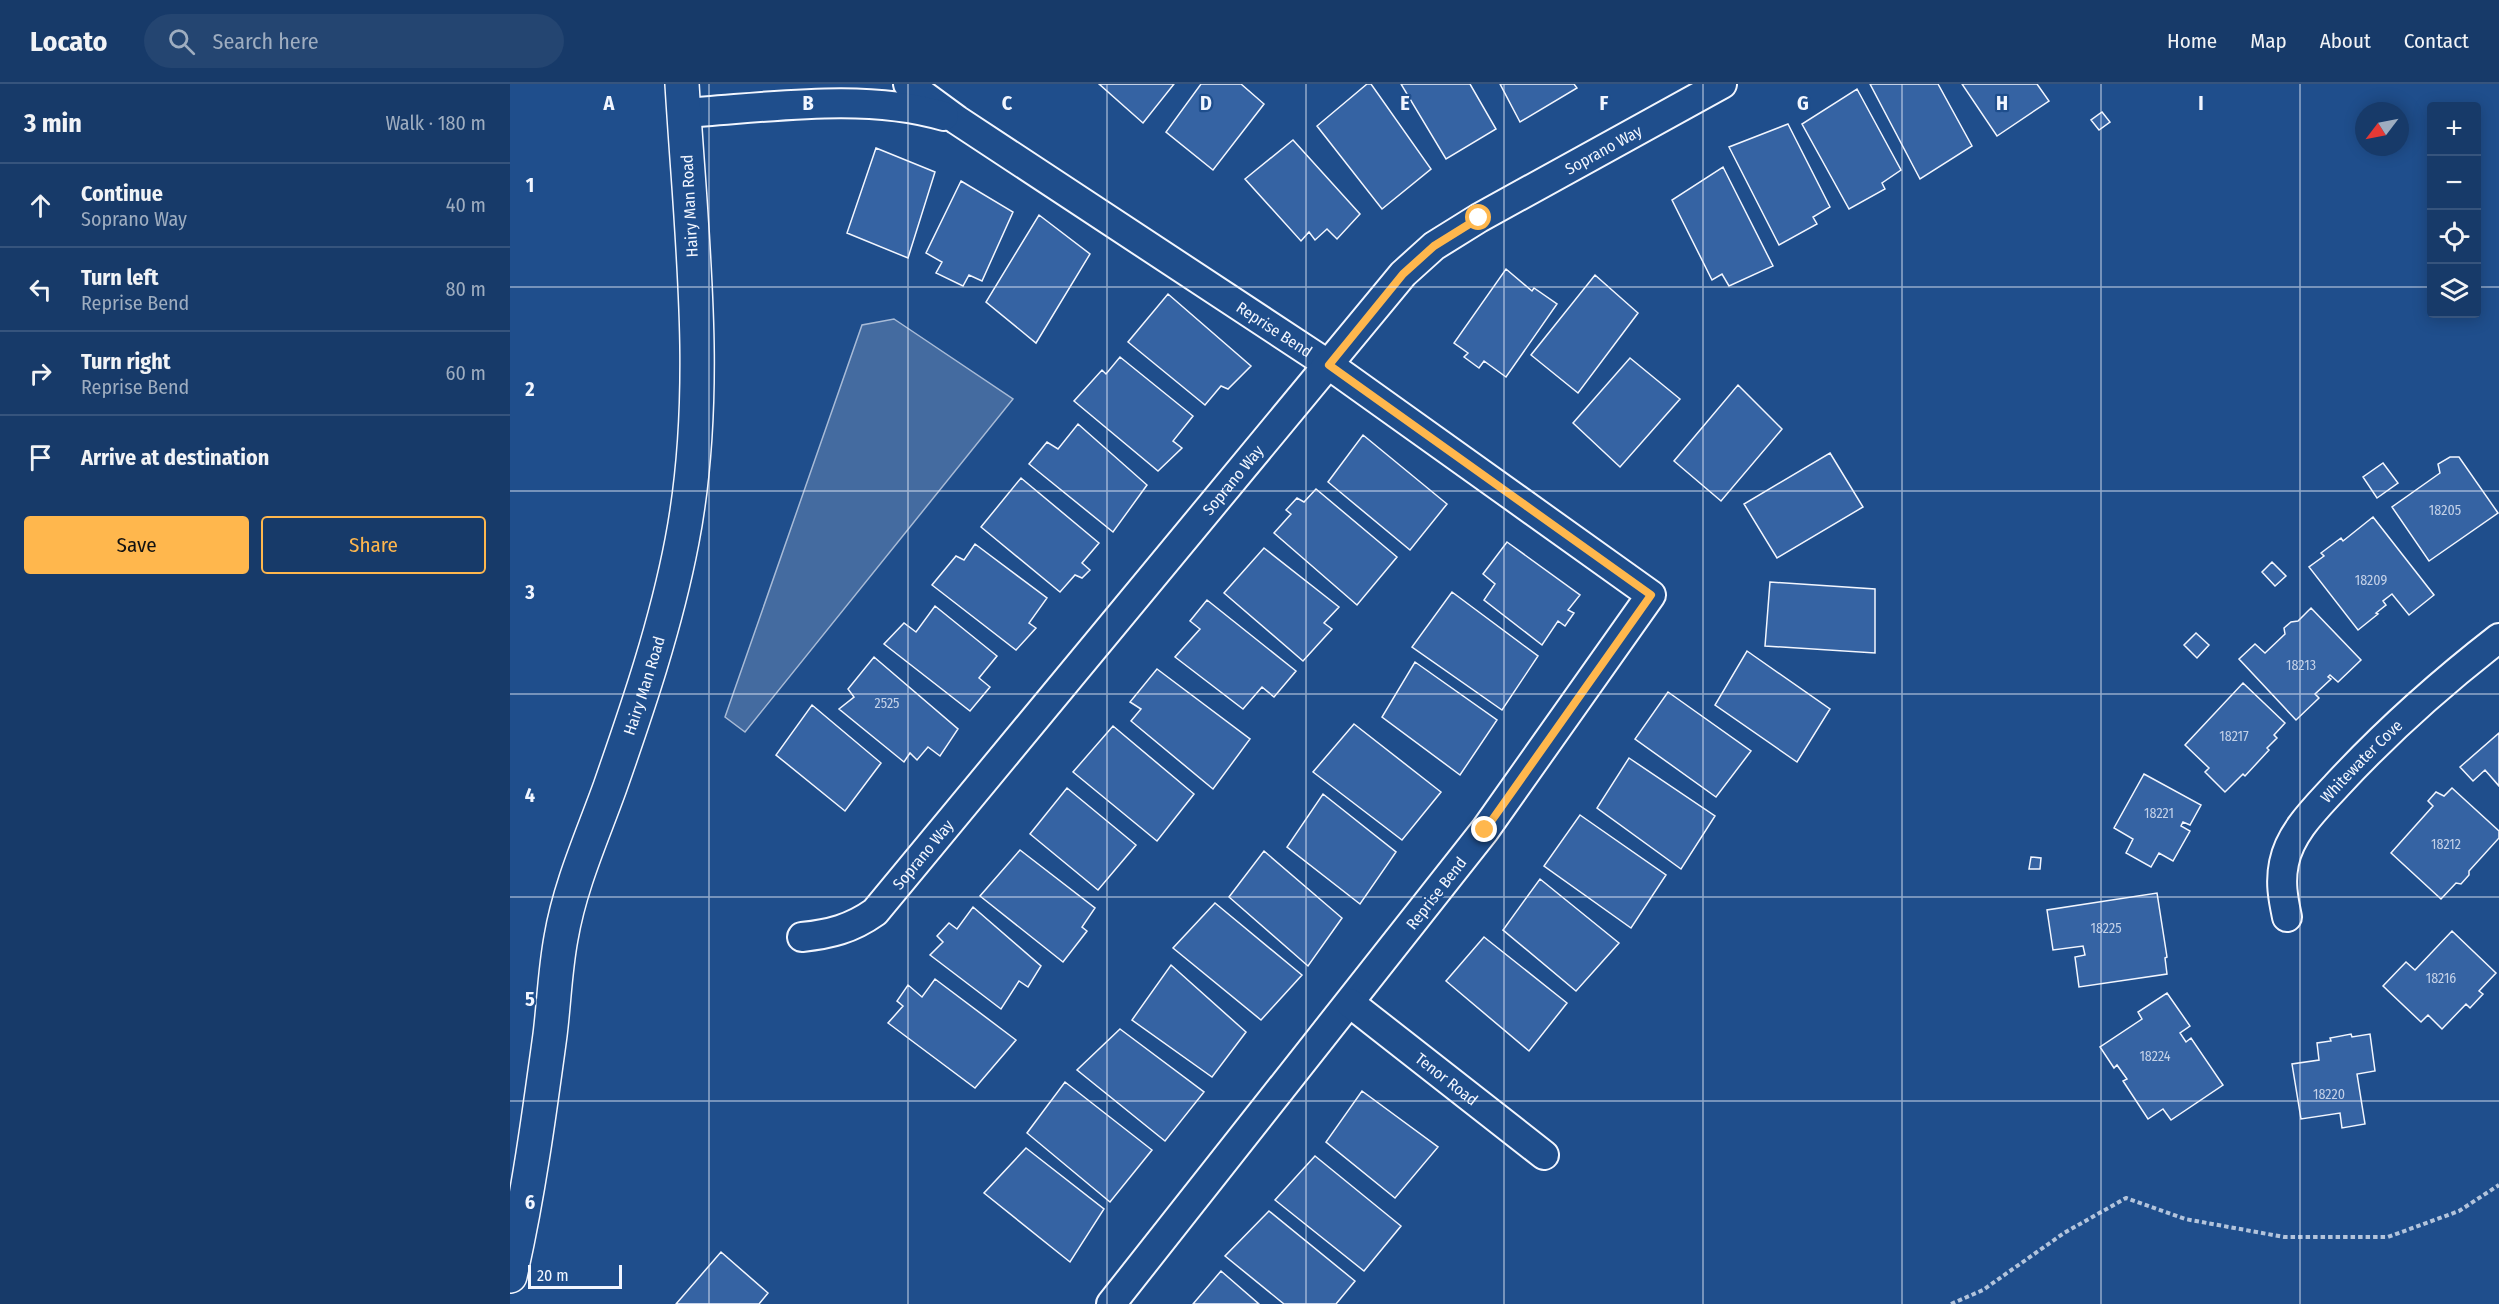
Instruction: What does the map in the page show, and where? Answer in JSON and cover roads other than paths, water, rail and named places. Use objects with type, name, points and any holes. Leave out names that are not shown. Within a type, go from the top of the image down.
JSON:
[{"type":"street","name":"Reprise Bend","points":[[908,84],[957,120],[1329,365],[1651,595],[1485,830],[1111,1304]]},
{"type":"street","name":"Soprano Way","points":[[802,937],[828,935],[843,930],[859,924],[874,912],[1403,274],[1434,246],[1520,194],[1722,84]]},
{"type":"street","name":"Reprise Bend","points":[[683,99],[790,106],[888,105],[916,108],[957,120]]},
{"type":"street","name":"Hairy Man Road","points":[[510,1276],[521,1227],[561,938],[588,840],[608,790],[653,657],[682,542],[695,461],[698,360],[683,99]]},
{"type":"street","name":"Whitewater Cove","points":[[2287,916],[2281,890],[2284,861],[2296,834],[2322,801],[2378,741],[2459,669],[2499,638]]},
{"type":"street","name":"Tenor Road","points":[[1350,1003],[1544,1155]]},
{"type":"water","points":[[894,319],[1013,399],[745,732],[725,717],[862,325]]}]
